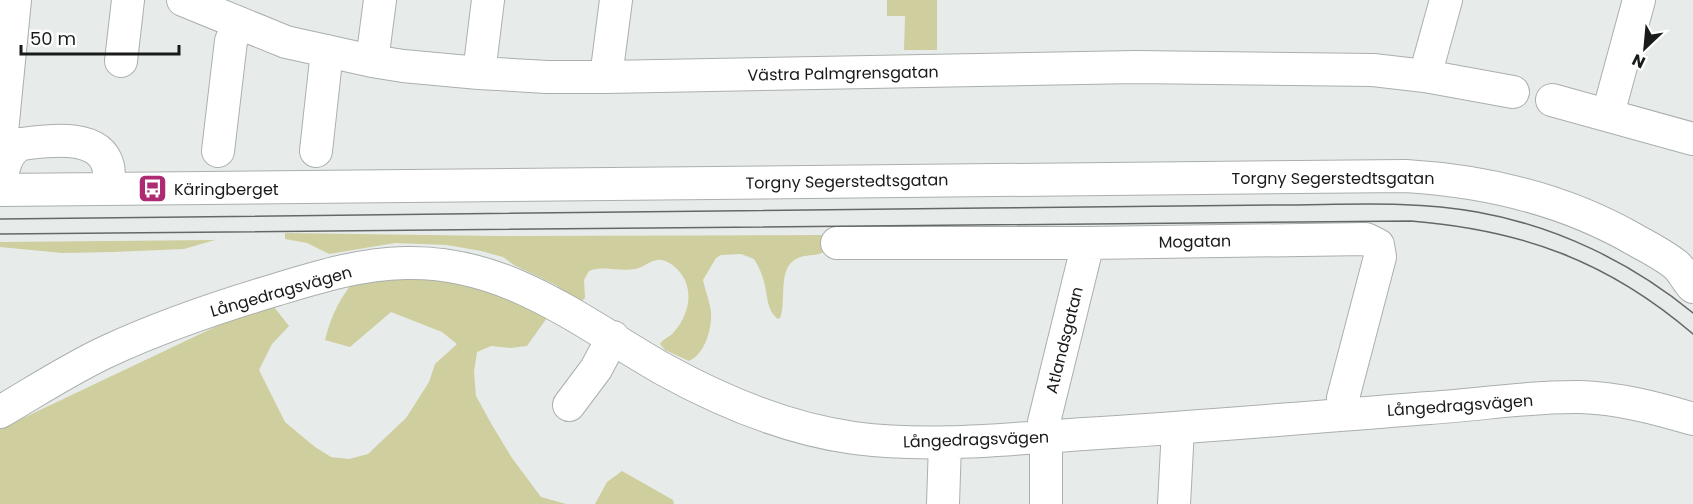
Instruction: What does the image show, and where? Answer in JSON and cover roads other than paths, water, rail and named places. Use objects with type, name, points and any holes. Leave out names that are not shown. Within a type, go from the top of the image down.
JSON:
[{"type":"street","points":[[2,132],[15,0]]},
{"type":"street","points":[[121,61],[128,0]]},
{"type":"street","name":"Västra Palmgrensgatan","points":[[183,0],[286,42],[403,66],[479,73],[547,77],[606,77],[1136,68],[1373,70],[1425,76],[1513,92]]},
{"type":"street","points":[[372,61],[380,0]]},
{"type":"street","points":[[479,73],[488,0]]},
{"type":"street","points":[[606,77],[616,0]]},
{"type":"street","points":[[1425,76],[1446,0]]},
{"type":"street","points":[[1608,114],[1639,0]]},
{"type":"street","points":[[218,151],[231,41],[239,22]]},
{"type":"street","points":[[316,151],[327,51]]},
{"type":"street","points":[[1552,100],[1693,139]]},
{"type":"street","points":[[0,190],[4,165],[16,147],[21,144],[60,142],[82,143],[99,150],[108,166],[108,189]]},
{"type":"street","name":"Torgny Segerstedtsgatan","points":[[0,190],[1406,176],[1479,183],[1520,192],[1560,205],[1619,230],[1688,274]]},
{"type":"street","name":"Mogatan","points":[[837,243],[1088,243],[1366,239],[1372,241],[1380,250],[1380,257],[1343,399],[1344,414]]},
{"type":"street","name":"Atlandsgatan","points":[[1046,504],[1044,422],[1088,243]]},
{"type":"street","name":"Långedragsvägen","points":[[0,412],[78,366],[168,325],[326,274],[370,266],[426,262],[474,270],[523,287],[613,337],[667,371],[750,410],[831,434],[884,442],[945,443],[1178,429],[1578,397],[1636,404],[1693,418]]},
{"type":"street","points":[[569,405],[596,369],[613,337]]},
{"type":"street","points":[[1174,504],[1178,429]]},
{"type":"street","points":[[943,504],[945,443]]},
{"type":"tram line","points":[[0,219],[1353,204],[1427,206],[1506,218],[1564,237],[1618,262],[1693,313]]},
{"type":"tram line","points":[[0,234],[1411,221],[1490,232],[1527,241],[1562,254],[1629,287],[1693,334]]},
{"type":"place","name":"Käringberget","points":[[153,189]]}]
